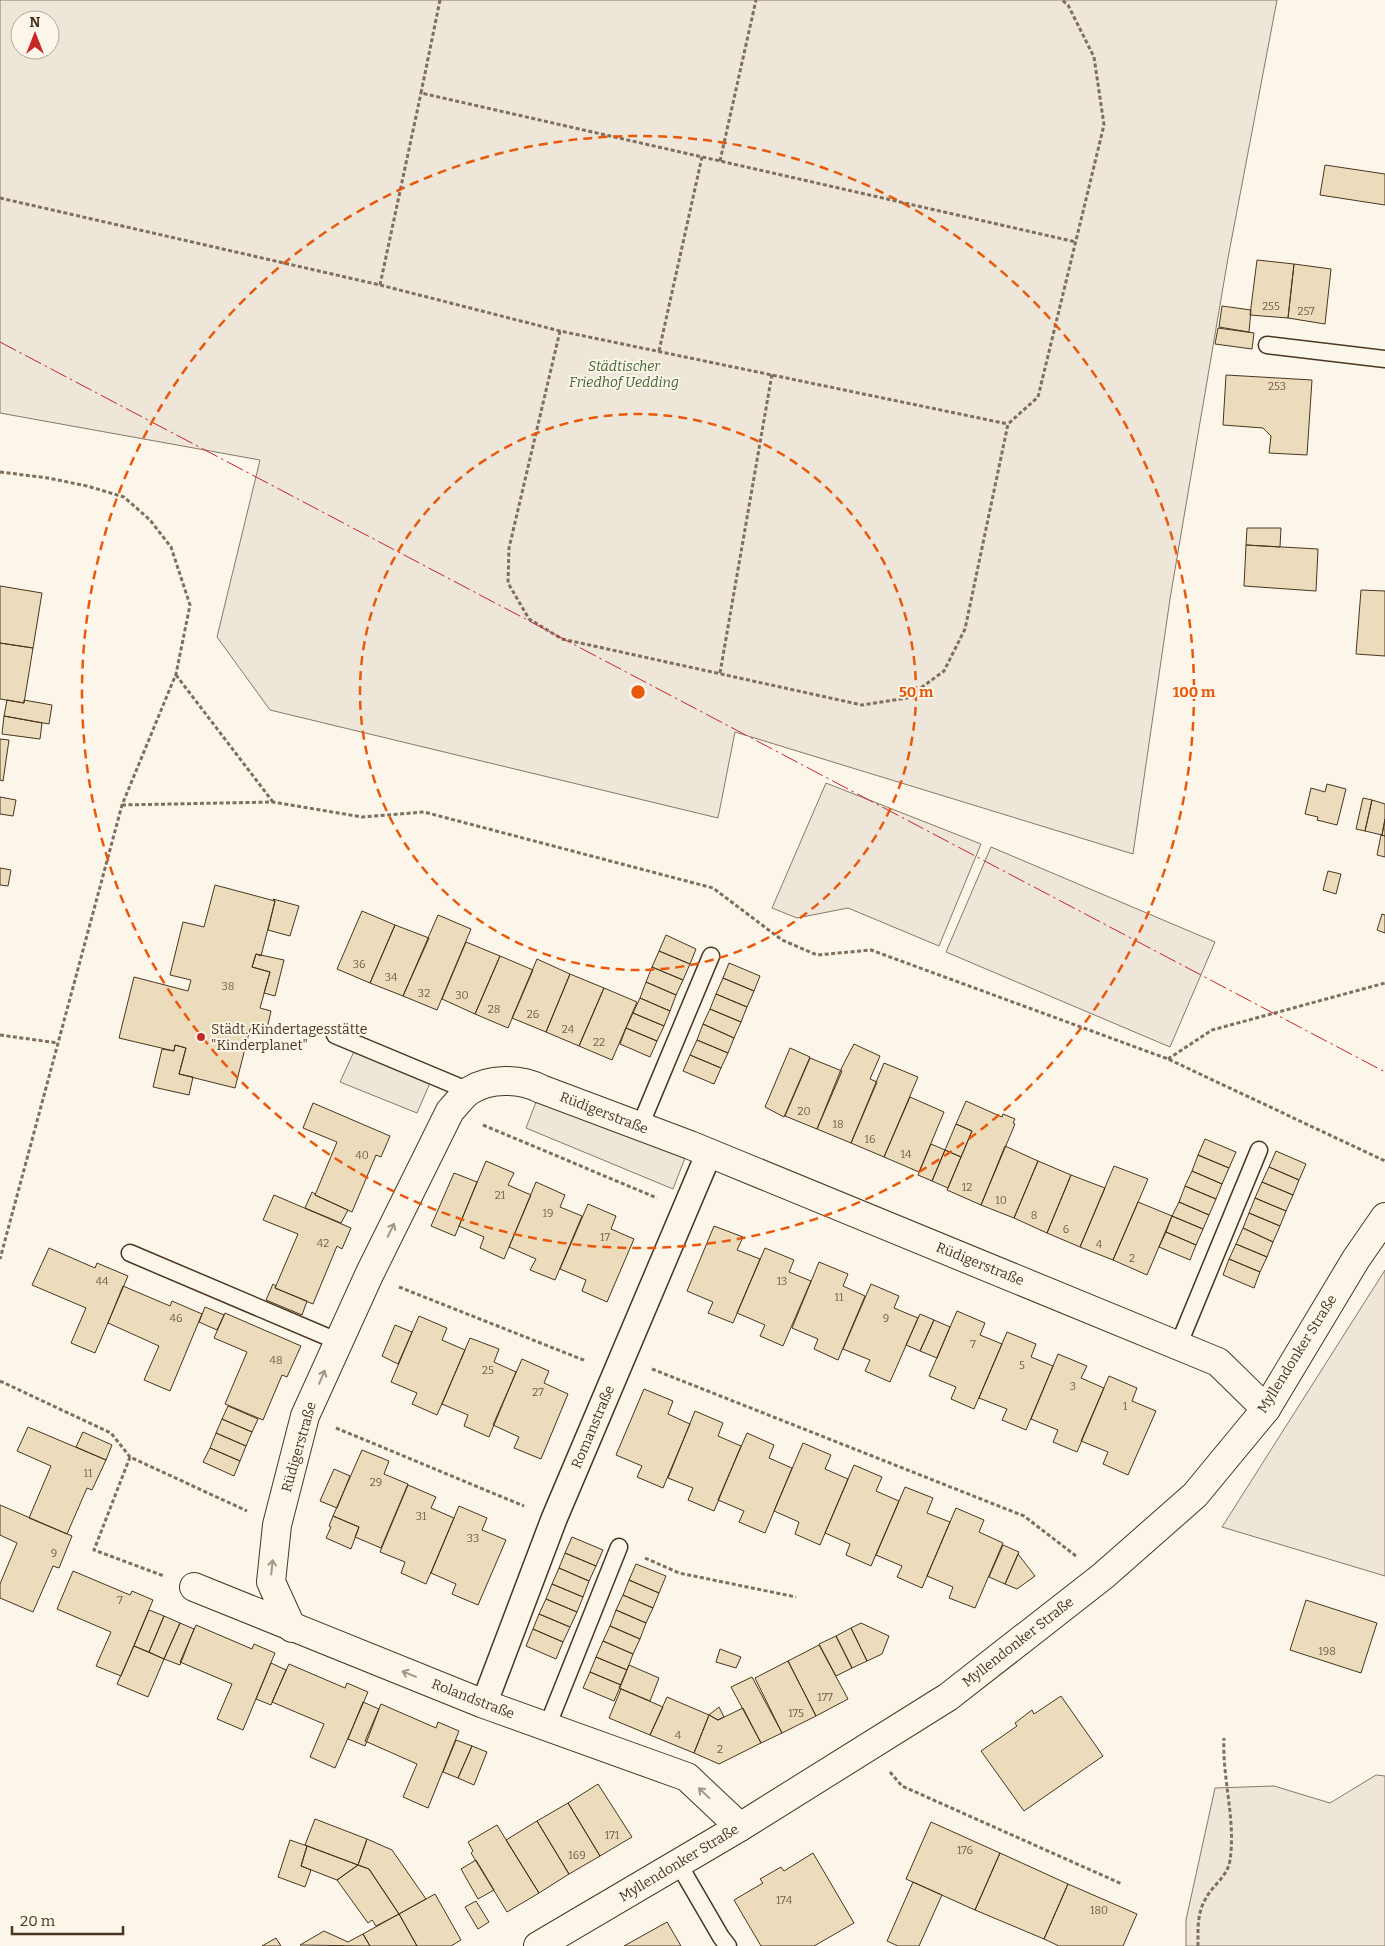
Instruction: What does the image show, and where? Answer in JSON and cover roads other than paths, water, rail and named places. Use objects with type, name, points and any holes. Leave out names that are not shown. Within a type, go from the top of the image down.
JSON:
[{"type":"street","name":"Rüdigerstraße","points":[[292,1628],[271,1582],[277,1525],[305,1416],[368,1275],[450,1111],[469,1091],[499,1080],[531,1084],[710,1153],[1218,1362],[1266,1409]]},
{"type":"street","name":"Romanstraße","points":[[484,1704],[554,1519],[710,1153]]},
{"type":"street","name":"Myllendonker Straße","points":[[538,1946],[740,1827],[948,1697],[1103,1576],[1195,1495],[1266,1409],[1356,1259],[1385,1217]]},
{"type":"street","name":"Rolandstraße","points":[[194,1587],[484,1704],[687,1777],[740,1827]]},
{"type":"lane","points":[[1267,345],[1385,359]]},
{"type":"lane","points":[[640,1126],[711,956]]},
{"type":"lane","points":[[335,1035],[469,1091]]},
{"type":"lane","points":[[1178,1346],[1259,1150]]},
{"type":"lane","points":[[130,1253],[338,1341]]},
{"type":"lane","points":[[547,1726],[619,1547]]},
{"type":"lane","points":[[678,1863],[728,1946]]},
{"type":"place","name":"Städt. Kindertagesstätte \"Kinderplanet\"","points":[[201,1037]]},
{"type":"park label","name":"Städtischer Friedhof Uedding","points":[[624,374]]}]
